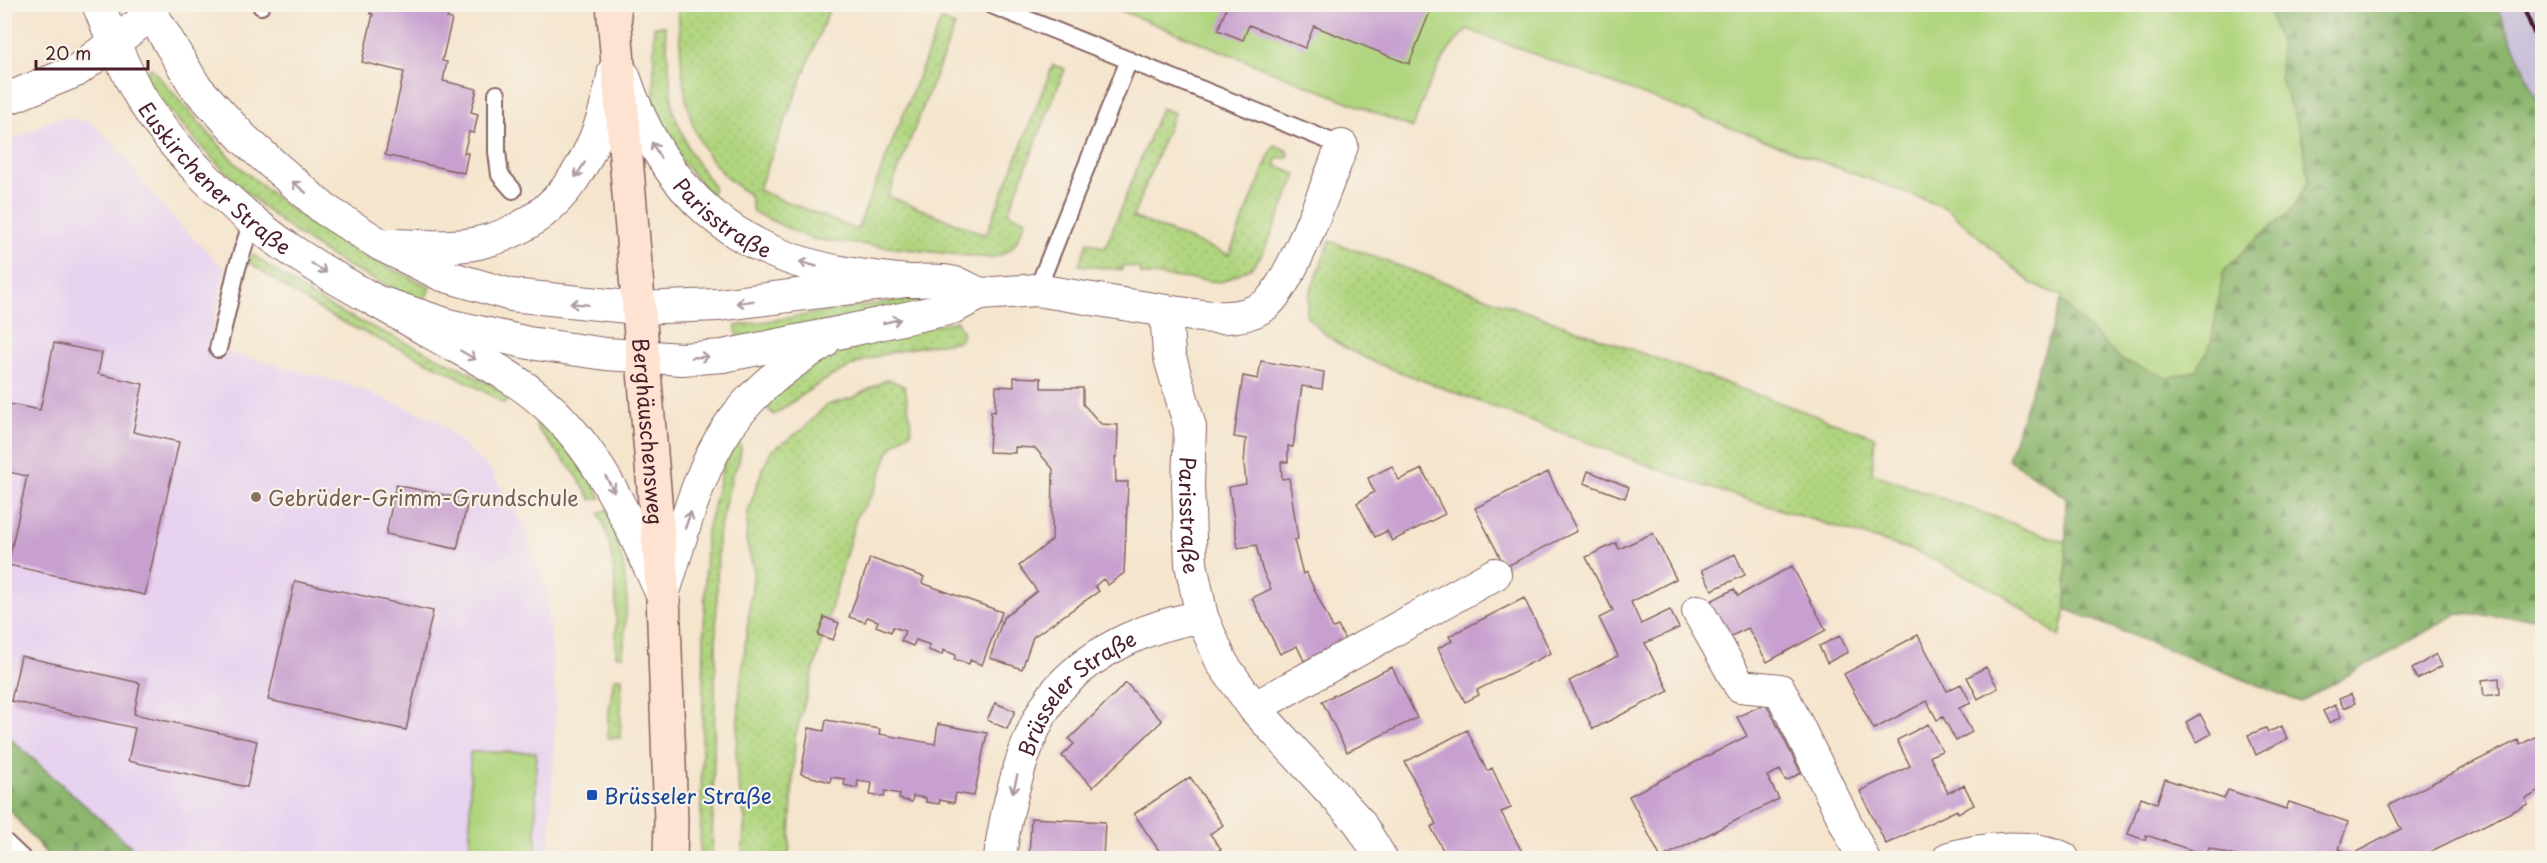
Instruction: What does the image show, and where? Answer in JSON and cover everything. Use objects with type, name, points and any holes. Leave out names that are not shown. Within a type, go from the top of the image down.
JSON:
[{"type":"main road","name":"Berghäuschensweg","points":[[612,4],[663,595],[670,858]]},
{"type":"street","name":"Euskirchener Straße","points":[[98,4],[113,42],[138,92],[163,129],[252,221],[286,247],[333,277],[515,381],[558,416],[601,468],[618,498],[663,595]]},
{"type":"street","name":"Euskirchener Straße","points":[[154,8],[195,86],[244,139],[324,209],[381,245],[442,275],[511,295],[638,308]]},
{"type":"street","points":[[4,100],[76,70],[154,8]]},
{"type":"street","points":[[381,245],[447,247],[478,243],[517,228],[547,210],[580,170],[596,139],[607,109],[617,55]]},
{"type":"street","name":"Parisstraße","points":[[617,55],[632,100],[662,161],[676,180],[707,211],[750,241],[790,259],[836,272],[907,281],[951,282],[980,294]]},
{"type":"street","name":"Parisstraße","points":[[642,357],[723,356],[952,308],[980,294],[1037,290],[1222,318],[1245,314],[1264,306],[1278,291],[1290,270],[1342,146]]},
{"type":"street","name":"Parisstraße","points":[[638,308],[718,305],[907,281]]},
{"type":"street","name":"Euskirchener Straße","points":[[382,303],[448,325],[528,343],[569,350],[642,357]]},
{"type":"street","name":"Parisstraße","points":[[1166,311],[1169,354],[1190,427],[1188,485],[1191,564],[1202,616],[1222,663],[1254,708],[1359,822],[1381,858]]},
{"type":"street","name":"Parisstraße","points":[[663,595],[703,477],[720,438],[740,411],[768,381],[794,361],[842,332]]},
{"type":"street","points":[[1254,708],[1495,574]]},
{"type":"street","points":[[1698,611],[1740,686],[1780,690],[1863,858]]},
{"type":"street","name":"Brüsseler Straße","points":[[1000,858],[1003,832],[1019,771],[1041,714],[1060,688],[1084,667],[1125,642],[1159,626],[1202,616]]},
{"type":"street","points":[[1949,858],[2028,848],[2050,852],[2063,858]]},
{"type":"lane","points":[[989,4],[1342,146]]},
{"type":"lane","points":[[1037,290],[1129,60]]},
{"type":"lane","points":[[497,94],[497,152],[500,175],[513,190]]},
{"type":"lane","points":[[218,350],[237,268],[252,221]]},
{"type":"lane","points":[[4,841],[22,858]]},
{"type":"shaded area","points":[[2496,5],[2542,5],[2542,112],[2522,66]]},
{"type":"shaded area","name":"Gebrüder-Grimm-Grundschule","points":[[59,117],[91,122],[115,146],[173,219],[225,269],[209,347],[350,385],[437,420],[490,470],[523,523],[547,593],[556,703],[549,858],[144,858],[5,734],[5,143]]},
{"type":"green space","points":[[678,5],[831,5],[758,190],[857,230],[941,20],[955,26],[888,196],[986,235],[1053,65],[1065,69],[1008,213],[1026,220],[1014,246],[998,256],[989,258],[811,239],[753,212],[750,195],[726,177],[709,157],[697,135],[684,86]]},
{"type":"green space","points":[[1107,5],[2267,5],[2280,44],[2280,79],[2301,135],[2309,180],[2292,210],[2251,243],[2223,272],[2211,343],[2197,370],[2169,378],[2123,361],[2061,301],[2063,297],[2032,284],[1946,208],[1467,29],[1448,51],[1434,75],[1413,128]]},
{"type":"green space","points":[[2267,5],[2496,5],[2542,112],[2542,618],[2457,614],[2300,702],[2066,609],[2066,497],[2008,459],[2061,301],[2123,361],[2197,370],[2211,343],[2223,272],[2251,243],[2292,210],[2309,180],[2301,135],[2280,79],[2280,44]]},
{"type":"green space","points":[[665,26],[673,111],[690,152],[714,187],[711,195],[679,158],[654,111],[654,27]]},
{"type":"green space","points":[[151,68],[235,163],[290,209],[358,253],[430,287],[424,303],[346,265],[316,247],[260,205],[210,156],[142,77]]},
{"type":"green space","points":[[1161,108],[1174,113],[1133,217],[1229,255],[1275,145],[1286,150],[1289,155],[1287,158],[1278,158],[1275,165],[1297,175],[1263,253],[1251,268],[1221,282],[1140,274],[1139,268],[1123,265],[1122,270],[1079,265],[1088,242],[1105,248]]},
{"type":"green space","points":[[1330,241],[1875,437],[1872,473],[2067,543],[2066,609],[2060,637],[2002,594],[1923,554],[1701,485],[1376,363],[1346,349],[1322,332],[1306,315],[1310,292]]},
{"type":"green space","points":[[252,254],[301,289],[333,308],[467,372],[510,397],[504,404],[461,378],[324,312],[248,261]]},
{"type":"green space","points":[[938,294],[940,302],[737,341],[736,326]]},
{"type":"green space","points":[[957,321],[963,333],[960,341],[903,350],[856,364],[819,384],[774,415],[764,405],[827,354],[854,342]]},
{"type":"green space","points":[[888,379],[905,387],[912,431],[896,443],[887,455],[874,492],[857,515],[795,737],[789,858],[742,858],[745,819],[737,778],[736,752],[740,689],[754,570],[746,541],[748,512],[771,451],[803,429],[827,405],[852,398]]},
{"type":"green space","points":[[539,420],[582,466],[601,498],[591,500],[577,476],[536,427]]},
{"type":"green space","points":[[738,437],[741,448],[739,462],[732,476],[718,534],[712,858],[700,858],[706,535],[723,466]]},
{"type":"green space","points":[[608,509],[623,564],[627,599],[623,656],[616,655],[613,565],[599,513]]},
{"type":"green space","points":[[614,678],[622,678],[620,738],[608,738],[608,717]]},
{"type":"green space","points":[[4,734],[144,858],[50,858],[5,805]]},
{"type":"green space","points":[[470,752],[536,752],[536,858],[470,858]]},
{"type":"building","points":[[372,4],[450,4],[447,18],[452,19],[442,61],[447,62],[443,81],[477,89],[471,112],[478,114],[474,133],[469,132],[464,153],[468,153],[464,173],[385,155],[404,72],[362,62],[373,14],[370,14]]},
{"type":"building","points":[[1228,4],[1433,4],[1409,64],[1314,26],[1305,48],[1249,25],[1243,40],[1218,30]]},
{"type":"building","points":[[54,343],[102,353],[98,374],[143,384],[133,432],[179,442],[145,595],[8,565],[27,476],[4,471],[4,403],[40,410]]},
{"type":"building","points":[[1261,361],[1324,372],[1322,389],[1302,386],[1293,447],[1288,446],[1288,462],[1281,462],[1282,479],[1289,478],[1298,539],[1294,540],[1303,574],[1306,572],[1333,628],[1338,626],[1345,640],[1304,661],[1297,646],[1280,654],[1252,598],[1271,589],[1262,569],[1256,545],[1238,548],[1229,487],[1246,484],[1244,463],[1246,439],[1234,437],[1243,376],[1258,379]]},
{"type":"building","points":[[1014,377],[1041,378],[1041,388],[1083,388],[1083,404],[1101,424],[1118,425],[1117,457],[1115,457],[1116,482],[1128,482],[1124,573],[1108,585],[1103,579],[1095,586],[1099,591],[1033,637],[1022,669],[990,658],[1003,618],[1037,591],[1019,566],[1052,540],[1053,469],[1035,448],[1015,447],[1015,453],[989,452],[991,411],[995,412],[996,386],[1014,387]]},
{"type":"building","points":[[1392,466],[1399,480],[1422,469],[1445,514],[1392,541],[1387,531],[1375,537],[1357,503],[1374,492],[1368,478]]},
{"type":"building","points":[[1588,471],[1629,487],[1625,498],[1584,483]]},
{"type":"building","points":[[1548,472],[1577,531],[1505,567],[1475,508]]},
{"type":"building","points":[[396,485],[468,500],[457,549],[386,534]]},
{"type":"building","points":[[1653,533],[1676,579],[1631,602],[1641,624],[1670,610],[1679,628],[1645,643],[1669,691],[1593,729],[1569,681],[1618,656],[1599,618],[1613,611],[1586,557],[1616,543],[1619,549]]},
{"type":"building","points":[[1735,554],[1745,575],[1712,590],[1702,570]]},
{"type":"building","points":[[870,558],[924,577],[922,583],[1002,612],[982,665],[970,660],[969,664],[954,659],[956,655],[943,650],[942,655],[928,650],[930,645],[916,640],[913,646],[901,641],[905,631],[893,627],[891,632],[876,626],[878,621],[867,617],[865,622],[849,617]]},
{"type":"building","points":[[1792,566],[1826,630],[1767,662],[1748,628],[1723,640],[1705,604],[1734,589],[1738,596]]},
{"type":"building","points":[[295,581],[433,611],[406,730],[268,700]]},
{"type":"building","points":[[1524,598],[1551,653],[1477,690],[1479,695],[1465,702],[1438,648],[1452,641],[1449,636]]},
{"type":"building","points":[[824,617],[839,623],[833,640],[818,635]]},
{"type":"building","points":[[1918,635],[1947,691],[1961,684],[1971,703],[1959,708],[1972,732],[1956,741],[1943,717],[1937,720],[1927,701],[1874,729],[1844,674]]},
{"type":"building","points":[[1840,636],[1848,652],[1827,663],[1819,646]]},
{"type":"building","points":[[2436,654],[2442,666],[2417,679],[2412,669]]},
{"type":"building","points":[[21,656],[140,683],[134,714],[257,741],[247,787],[128,761],[135,728],[11,701]]},
{"type":"building","points":[[1392,667],[1417,718],[1347,752],[1322,701]]},
{"type":"building","points":[[1986,667],[1998,688],[1978,699],[1967,677]]},
{"type":"building","points":[[2499,678],[2500,694],[2484,696],[2482,680]]},
{"type":"building","points":[[1126,683],[1162,721],[1093,787],[1062,756],[1074,744],[1069,739]]},
{"type":"building","points":[[2351,694],[2355,703],[2344,708],[2339,699]]},
{"type":"building","points":[[995,703],[1015,711],[1007,729],[987,720]]},
{"type":"building","points":[[1766,703],[1801,773],[1786,781],[1780,770],[1767,776],[1779,799],[1661,858],[1629,796],[1747,736],[1737,717]]},
{"type":"building","points":[[2335,705],[2341,717],[2329,723],[2323,711]]},
{"type":"building","points":[[2200,714],[2211,734],[2197,742],[2186,722]]},
{"type":"building","points":[[826,720],[880,729],[879,734],[935,744],[938,724],[987,733],[974,796],[956,793],[954,803],[940,800],[939,804],[926,802],[926,798],[913,796],[912,802],[899,799],[900,794],[885,791],[884,797],[870,795],[872,783],[858,781],[857,788],[844,785],[845,779],[831,777],[830,782],[801,774],[809,728],[824,731]]},
{"type":"building","points":[[1928,724],[1942,751],[1930,756],[1948,793],[1964,785],[1974,805],[1958,813],[1957,810],[1886,844],[1860,791],[1910,766],[1897,740]]},
{"type":"building","points":[[2282,726],[2287,739],[2256,755],[2248,735],[2266,728],[2268,732]]},
{"type":"building","points":[[1467,730],[1487,771],[1492,768],[1511,808],[1501,812],[1522,852],[1509,858],[1447,858],[1431,827],[1436,824],[1405,762]]},
{"type":"building","points":[[2542,733],[2542,790],[2525,799],[2528,804],[2417,858],[2359,858],[2356,852],[2401,829],[2389,805],[2518,740],[2520,745]]},
{"type":"building","points":[[1190,777],[1223,825],[1210,834],[1221,849],[1207,858],[1164,858],[1134,814]]},
{"type":"building","points":[[2165,779],[2224,799],[2228,790],[2286,809],[2289,802],[2348,822],[2339,849],[2355,854],[2354,858],[2241,858],[2209,848],[2206,855],[2146,835],[2145,840],[2128,834],[2141,797],[2157,803]]},
{"type":"building","points":[[1031,818],[1105,822],[1103,858],[1029,858]]},
{"type":"railway","points":[[2522,4],[2542,52]]},
{"type":"place","name":"Gebrüder-Grimm-Grundschule","points":[[256,497]]},
{"type":"place","name":"Brüsseler Straße","points":[[592,795]]}]
